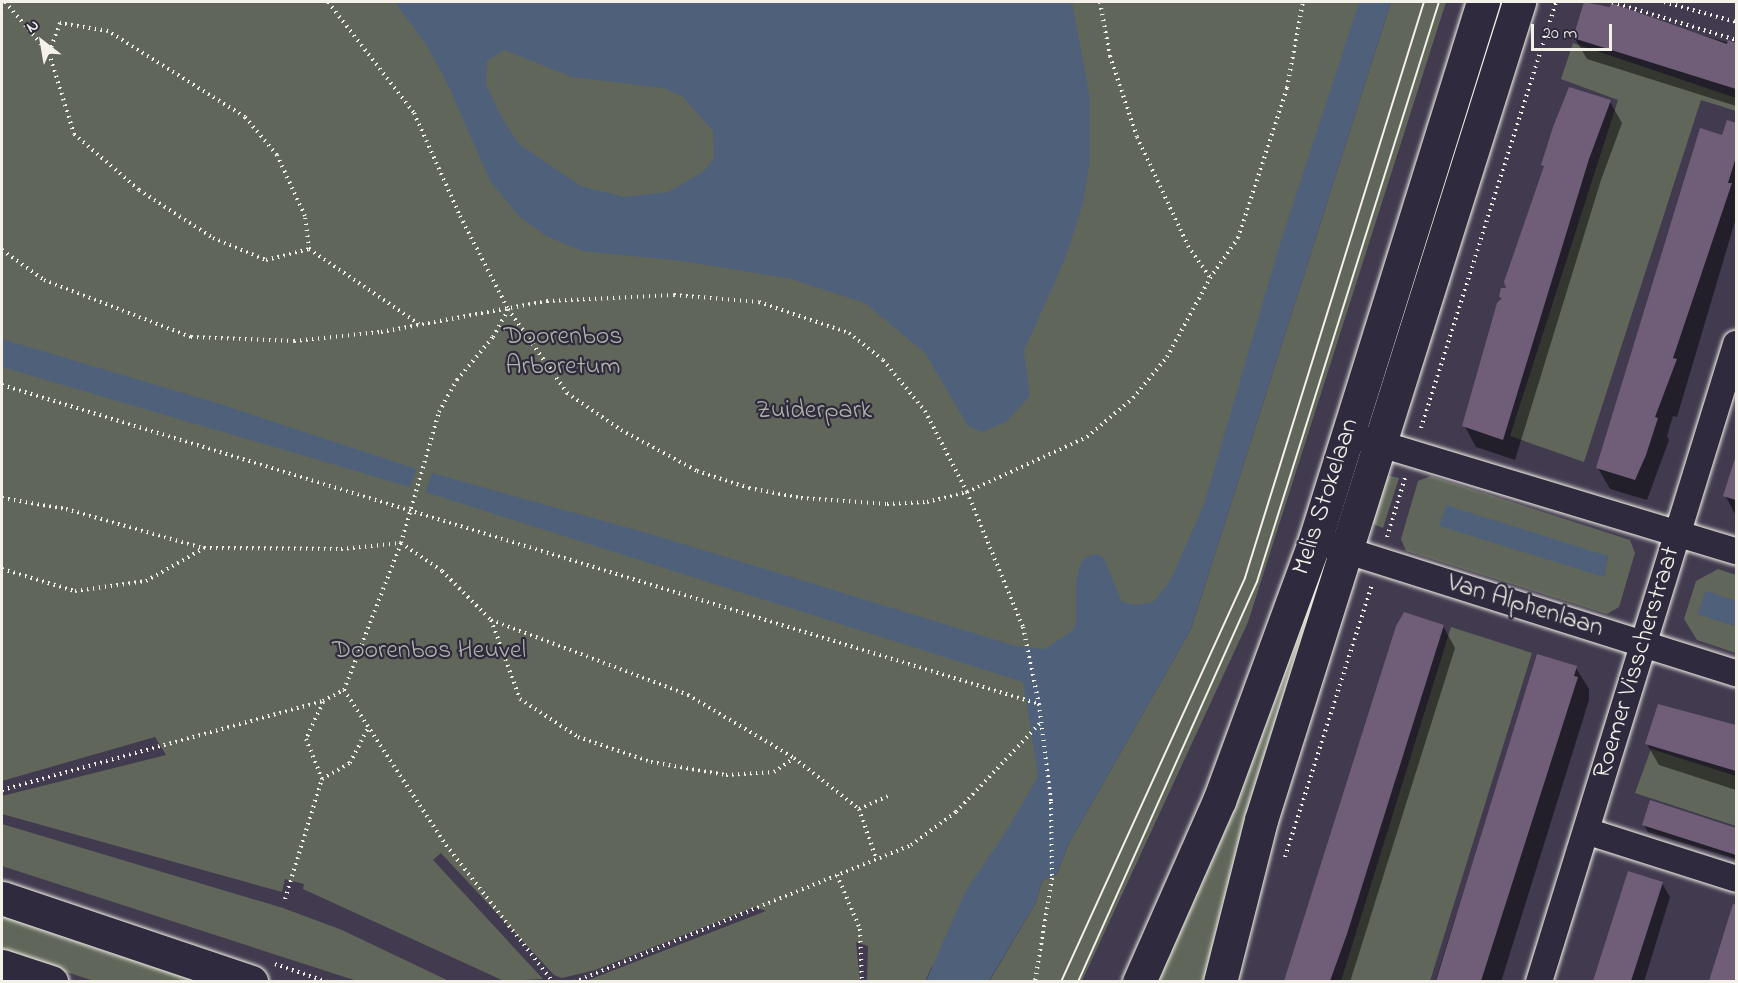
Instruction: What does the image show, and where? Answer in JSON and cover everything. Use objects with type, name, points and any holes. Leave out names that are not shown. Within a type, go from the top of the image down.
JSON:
[{"type":"street","name":"Melis Stokelaan","points":[[1139,981],[1219,801],[1315,540],[1483,2]]},
{"type":"street","name":"Melis Stokelaan","points":[[1220,981],[1262,820],[1519,2]]},
{"type":"street","name":"Roemer Visscherstraat","points":[[1539,981],[1678,532],[1732,372],[1737,344]]},
{"type":"street","points":[[1349,434],[1737,551]]},
{"type":"street","name":"Van Alphenlaan","points":[[1315,540],[1737,673]]},
{"type":"street","points":[[1586,831],[1737,879]]},
{"type":"street","points":[[2,898],[251,981]]},
{"type":"street","points":[[2,966],[51,981]]},
{"type":"path","points":[[5,2],[49,53],[74,134],[139,190],[213,238],[266,260],[309,249],[419,324]]},
{"type":"path","points":[[328,2],[414,113],[460,216],[508,309],[567,393],[613,425],[697,471],[749,488],[842,503],[927,502],[968,492],[1087,437],[1114,418],[1167,357],[1210,278],[1238,238],[1259,182],[1287,88],[1303,2]]},
{"type":"path","points":[[1100,2],[1110,56],[1137,137],[1188,246],[1210,278]]},
{"type":"path","points":[[1282,868],[1556,2]]},
{"type":"path","points":[[1612,2],[1737,40]]},
{"type":"path","points":[[1664,2],[1737,22]]},
{"type":"path","points":[[49,53],[60,23],[108,31],[245,117],[277,154],[305,216],[309,249]]},
{"type":"path","points":[[2,250],[44,280],[191,337],[294,341],[381,332],[547,300],[674,295],[759,302],[849,333],[883,360],[912,391],[968,492],[1023,627],[1039,704],[1051,802],[1052,879],[1035,981]]},
{"type":"path","points":[[2,789],[323,701],[344,690],[401,543],[447,395],[493,338],[508,309]]},
{"type":"path","points":[[2,384],[413,508],[1039,704]]},
{"type":"path","points":[[2,498],[66,509],[204,549],[341,549],[401,543],[442,571],[491,620],[688,695],[794,758],[859,809],[876,858]]},
{"type":"path","points":[[2,569],[75,591],[146,581],[204,549]]},
{"type":"path","points":[[491,620],[520,699],[578,737],[651,762],[726,775],[774,772],[794,758]]},
{"type":"path","points":[[344,690],[446,844],[553,981]]},
{"type":"path","points":[[285,899],[322,779],[306,739],[323,701]]},
{"type":"path","points":[[574,981],[911,845],[956,812],[1041,722]]},
{"type":"path","points":[[322,779],[350,763],[369,726]]},
{"type":"path","points":[[859,809],[891,795]]},
{"type":"path","points":[[837,875],[860,929],[862,981]]},
{"type":"green space","name":"Zuiderpark","points":[[2,2],[1376,2],[1187,591],[931,968],[925,982],[867,981],[868,946],[856,942],[860,981],[586,981],[766,911],[755,907],[595,970],[562,978],[554,975],[441,853],[433,860],[543,979],[504,981],[303,889],[304,884],[285,879],[282,892],[2,814],[2,796],[166,755],[155,737],[2,781]]},
{"type":"green space","points":[[1391,2],[1446,2],[1248,622],[1082,981],[989,982],[1035,904],[1042,881],[1057,874],[1068,845],[1191,629]]},
{"type":"green space","points":[[1573,43],[1736,98],[1736,111],[1701,100],[1584,462],[1510,436],[1618,100],[1561,79]]},
{"type":"green space","points":[[1384,475],[1399,478],[1383,528],[1368,522]]},
{"type":"green space","points":[[1431,476],[1630,540],[1635,553],[1619,607],[1607,614],[1406,551],[1401,539],[1418,481]],"holes":[[[1439,525],[1608,556],[1603,576]]]},
{"type":"green space","points":[[1319,565],[1335,569],[1207,981],[1157,982],[1274,702]]},
{"type":"green space","points":[[1718,569],[1736,575],[1736,601],[1706,592],[1698,614],[1736,626],[1736,653],[1697,640],[1684,619],[1696,581]]},
{"type":"green space","points":[[1451,627],[1532,653],[1430,981],[1341,981]]},
{"type":"green space","points":[[1651,749],[1736,776],[1736,826],[1635,793]]},
{"type":"green space","points":[[2,824],[283,908],[342,930],[449,981],[357,981],[2,866]]},
{"type":"green space","points":[[2,910],[224,981],[94,981],[2,951]]},
{"type":"water","points":[[395,2],[1072,2],[1090,98],[1090,160],[1083,203],[1065,259],[1024,351],[1030,396],[1006,422],[982,432],[968,426],[925,353],[865,303],[791,279],[682,261],[582,251],[546,236],[520,217],[490,181],[448,85],[427,46]],"holes":[[[504,50],[572,77],[663,88],[682,96],[713,131],[714,157],[704,171],[668,192],[624,197],[581,186],[519,144],[501,116],[486,84],[487,61]]]},
{"type":"water","points":[[1359,2],[1391,2],[1191,629],[1068,845],[1057,874],[1042,881],[1035,904],[989,981],[926,981],[965,892],[1007,830],[1038,776],[1023,682],[425,492],[432,473],[654,535],[1016,646],[1045,649],[1072,631],[1076,623],[1076,582],[1080,564],[1086,557],[1097,554],[1104,558],[1122,602],[1135,605],[1153,602],[1170,581],[1204,504],[1278,250]]},
{"type":"water","points":[[2,339],[217,403],[417,469],[410,487],[2,367]]},
{"type":"water","points":[[1446,505],[1608,556],[1604,577],[1439,526]]},
{"type":"water","points":[[1706,591],[1736,601],[1736,626],[1697,614]]},
{"type":"building","points":[[1584,2],[1610,7],[1611,3],[1727,44],[1728,40],[1736,43],[1736,89],[1573,38]]},
{"type":"building","points":[[1569,87],[1611,100],[1589,159],[1503,440],[1462,426],[1497,303],[1502,298],[1499,297],[1501,288],[1506,288],[1504,282],[1544,166],[1541,165],[1553,127]]},
{"type":"building","points":[[1727,120],[1736,123],[1736,157],[1728,183],[1732,183],[1673,358],[1677,359],[1655,417],[1658,418],[1646,455],[1635,480],[1596,468],[1700,128],[1722,135]]},
{"type":"building","points":[[1736,455],[1736,500],[1723,496]]},
{"type":"building","points":[[1404,612],[1444,625],[1347,934],[1330,981],[1284,981],[1396,626]]},
{"type":"building","points":[[1537,654],[1577,666],[1574,676],[1578,677],[1481,981],[1436,981]]},
{"type":"building","points":[[1658,704],[1736,725],[1736,771],[1645,744]]},
{"type":"building","points":[[1650,800],[1736,828],[1736,855],[1642,825]]},
{"type":"building","points":[[1628,871],[1663,882],[1631,981],[1593,981]]},
{"type":"building","points":[[1733,904],[1736,905],[1736,981],[1709,981]]},
{"type":"tram line","points":[[1061,982],[1245,578],[1424,2]]},
{"type":"tram line","points":[[1078,982],[1257,582],[1439,2]]},
{"type":"park label","name":"Doorenbos Arboretum","points":[[563,353]]},
{"type":"park label","name":"Doorenbos Heuvel","points":[[429,652]]}]
